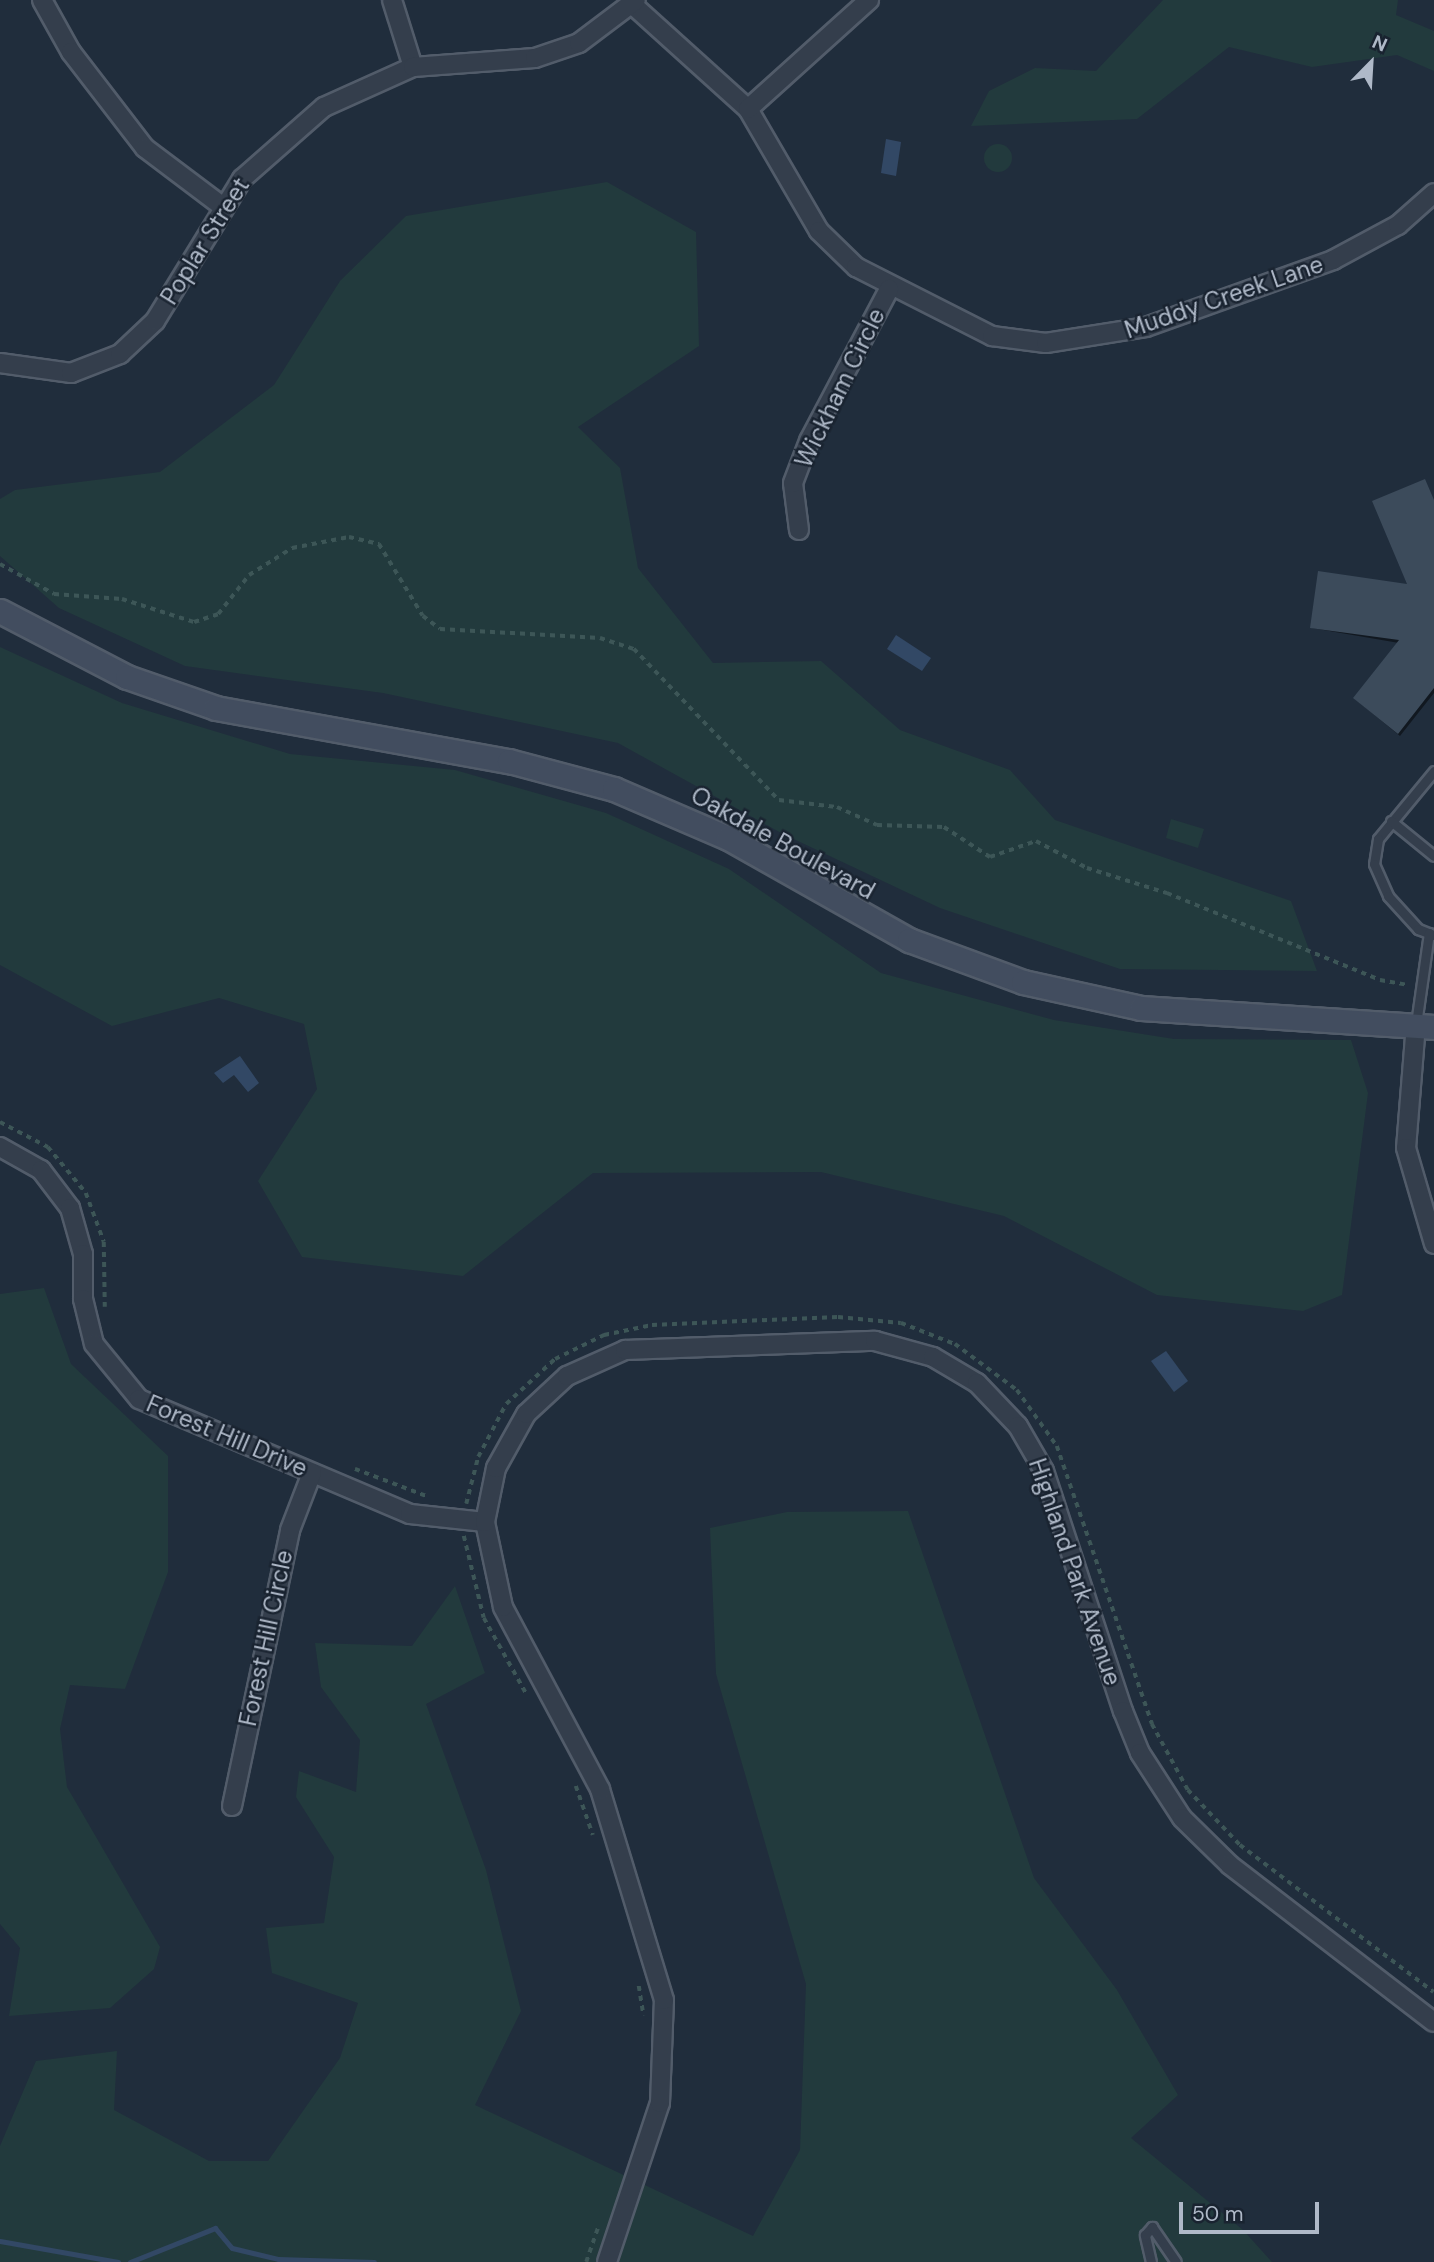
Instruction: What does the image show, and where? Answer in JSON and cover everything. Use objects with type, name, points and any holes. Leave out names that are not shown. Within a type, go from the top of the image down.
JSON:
[{"type":"main road","name":"Oakdale Boulevard","points":[[0,611],[127,677],[216,708],[509,761],[614,789],[728,838],[909,940],[1023,982],[1141,1008],[1425,1026]]},
{"type":"street","points":[[42,0],[71,51],[145,148],[222,206]]},
{"type":"street","points":[[392,0],[414,67]]},
{"type":"street","points":[[748,109],[870,0]]},
{"type":"street","name":"Poplar Street","points":[[0,363],[71,373],[120,354],[155,321],[222,206],[297,126],[353,91],[414,67],[536,58],[579,43],[634,2]]},
{"type":"street","name":"Muddy Creek Lane","points":[[634,2],[748,109],[819,231],[890,289],[992,336],[1046,342],[1100,337],[1146,327],[1333,260],[1398,225],[1434,193]]},
{"type":"street","name":"Wickham Circle","points":[[799,530],[793,483],[809,441],[890,289]]},
{"type":"street","points":[[1425,1026],[1406,1148],[1434,1244]]},
{"type":"street","name":"Forest Hill Drive","points":[[0,1147],[41,1170],[70,1208],[83,1254],[90,1331],[110,1371],[130,1392],[410,1514],[485,1522]]},
{"type":"street","name":"Highland Park Avenue","points":[[607,2262],[660,2104],[664,2000],[600,1789],[503,1607],[485,1522],[496,1468],[526,1414],[567,1376],[625,1350],[846,1338],[905,1346],[952,1367],[999,1403],[1031,1445],[1140,1753],[1182,1818],[1230,1865],[1434,2022]]},
{"type":"street","name":"Forest Hill Circle","points":[[232,1806],[290,1530],[312,1473]]},
{"type":"lane","points":[[1425,1026],[1421,987],[1431,934],[1388,896],[1374,864],[1378,839],[1432,775]]},
{"type":"lane","points":[[1391,821],[1434,856]]},
{"type":"lane","points":[[1151,2262],[1145,2235],[1152,2227],[1176,2262]]},
{"type":"path","points":[[0,564],[54,594],[122,599],[194,622],[218,614],[249,575],[292,548],[349,537],[379,544],[423,615],[440,629],[600,638],[634,649],[779,800],[837,807],[877,825],[944,827],[989,857],[1036,841],[1087,868],[1167,893],[1380,980],[1421,987]]},
{"type":"path","points":[[0,1122],[48,1147],[94,1207],[104,1242],[106,1317]]},
{"type":"path","points":[[532,1704],[484,1618],[462,1521],[481,1449],[506,1404],[555,1359],[604,1335],[652,1325],[838,1317],[901,1323],[955,1344],[1017,1390],[1057,1446],[1152,1724],[1188,1790],[1240,1845],[1434,1992]]},
{"type":"path","points":[[348,1466],[440,1499]]},
{"type":"path","points":[[458,1500],[467,1500]]},
{"type":"path","points":[[571,1776],[597,1846]]},
{"type":"path","points":[[638,1979],[645,2024]]},
{"type":"path","points":[[586,2262],[602,2216]]},
{"type":"green space","points":[[1163,0],[1398,0],[1396,15],[1434,31],[1434,71],[1397,55],[1312,67],[1229,47],[1137,119],[971,126],[989,91],[1035,68],[1096,71]]},
{"type":"green space","points":[[998,144],[1008,148],[1012,158],[1008,168],[998,172],[988,168],[984,158],[988,148]]},
{"type":"green space","points":[[607,182],[696,232],[699,346],[578,427],[620,468],[638,568],[713,663],[821,661],[900,730],[1010,770],[1055,820],[1291,901],[1317,971],[1120,969],[940,908],[783,834],[618,743],[383,693],[185,666],[59,608],[0,556],[0,499],[15,490],[160,472],[274,385],[340,281],[406,216]]},
{"type":"green space","points":[[0,647],[122,703],[290,754],[455,770],[606,813],[729,869],[881,973],[1054,1020],[1174,1039],[1351,1040],[1368,1093],[1342,1295],[1303,1311],[1157,1295],[1004,1216],[821,1172],[593,1173],[463,1276],[302,1257],[258,1181],[317,1089],[304,1024],[219,998],[112,1026],[0,965]]},
{"type":"green space","points":[[1171,819],[1204,829],[1198,848],[1166,838]]},
{"type":"green space","points":[[44,1288],[71,1364],[168,1456],[168,1572],[125,1689],[70,1685],[60,1729],[67,1787],[160,1947],[154,1969],[110,2008],[9,2016],[20,1948],[0,1924],[0,1294]]},
{"type":"green space","points":[[908,1511],[1034,1878],[1117,1990],[1178,2095],[1131,2138],[1243,2230],[1272,2262],[0,2262],[0,2146],[36,2061],[117,2051],[114,2110],[209,2161],[268,2161],[340,2058],[358,2003],[272,1973],[266,1928],[324,1923],[334,1857],[296,1797],[299,1771],[356,1792],[360,1740],[321,1687],[315,1643],[412,1646],[455,1586],[485,1673],[426,1704],[486,1870],[521,2011],[475,2105],[753,2236],[800,2150],[806,1984],[716,1674],[710,1528],[787,1512]]},
{"type":"water","points":[[886,139],[901,142],[896,176],[881,173]]},
{"type":"water","points":[[896,635],[931,658],[922,671],[887,649]]},
{"type":"water","points":[[240,1056],[259,1083],[248,1092],[234,1075],[223,1083],[214,1073]]},
{"type":"water","points":[[1166,1351],[1188,1381],[1174,1392],[1151,1361]]},
{"type":"building","points":[[1425,479],[1434,500],[1434,688],[1398,734],[1353,698],[1399,640],[1310,628],[1318,571],[1407,584],[1372,501]]},
{"type":"waterway","points":[[130,2262],[215,2228],[232,2248],[278,2259],[374,2262]]},
{"type":"waterway","points":[[0,2241],[118,2262]]}]
